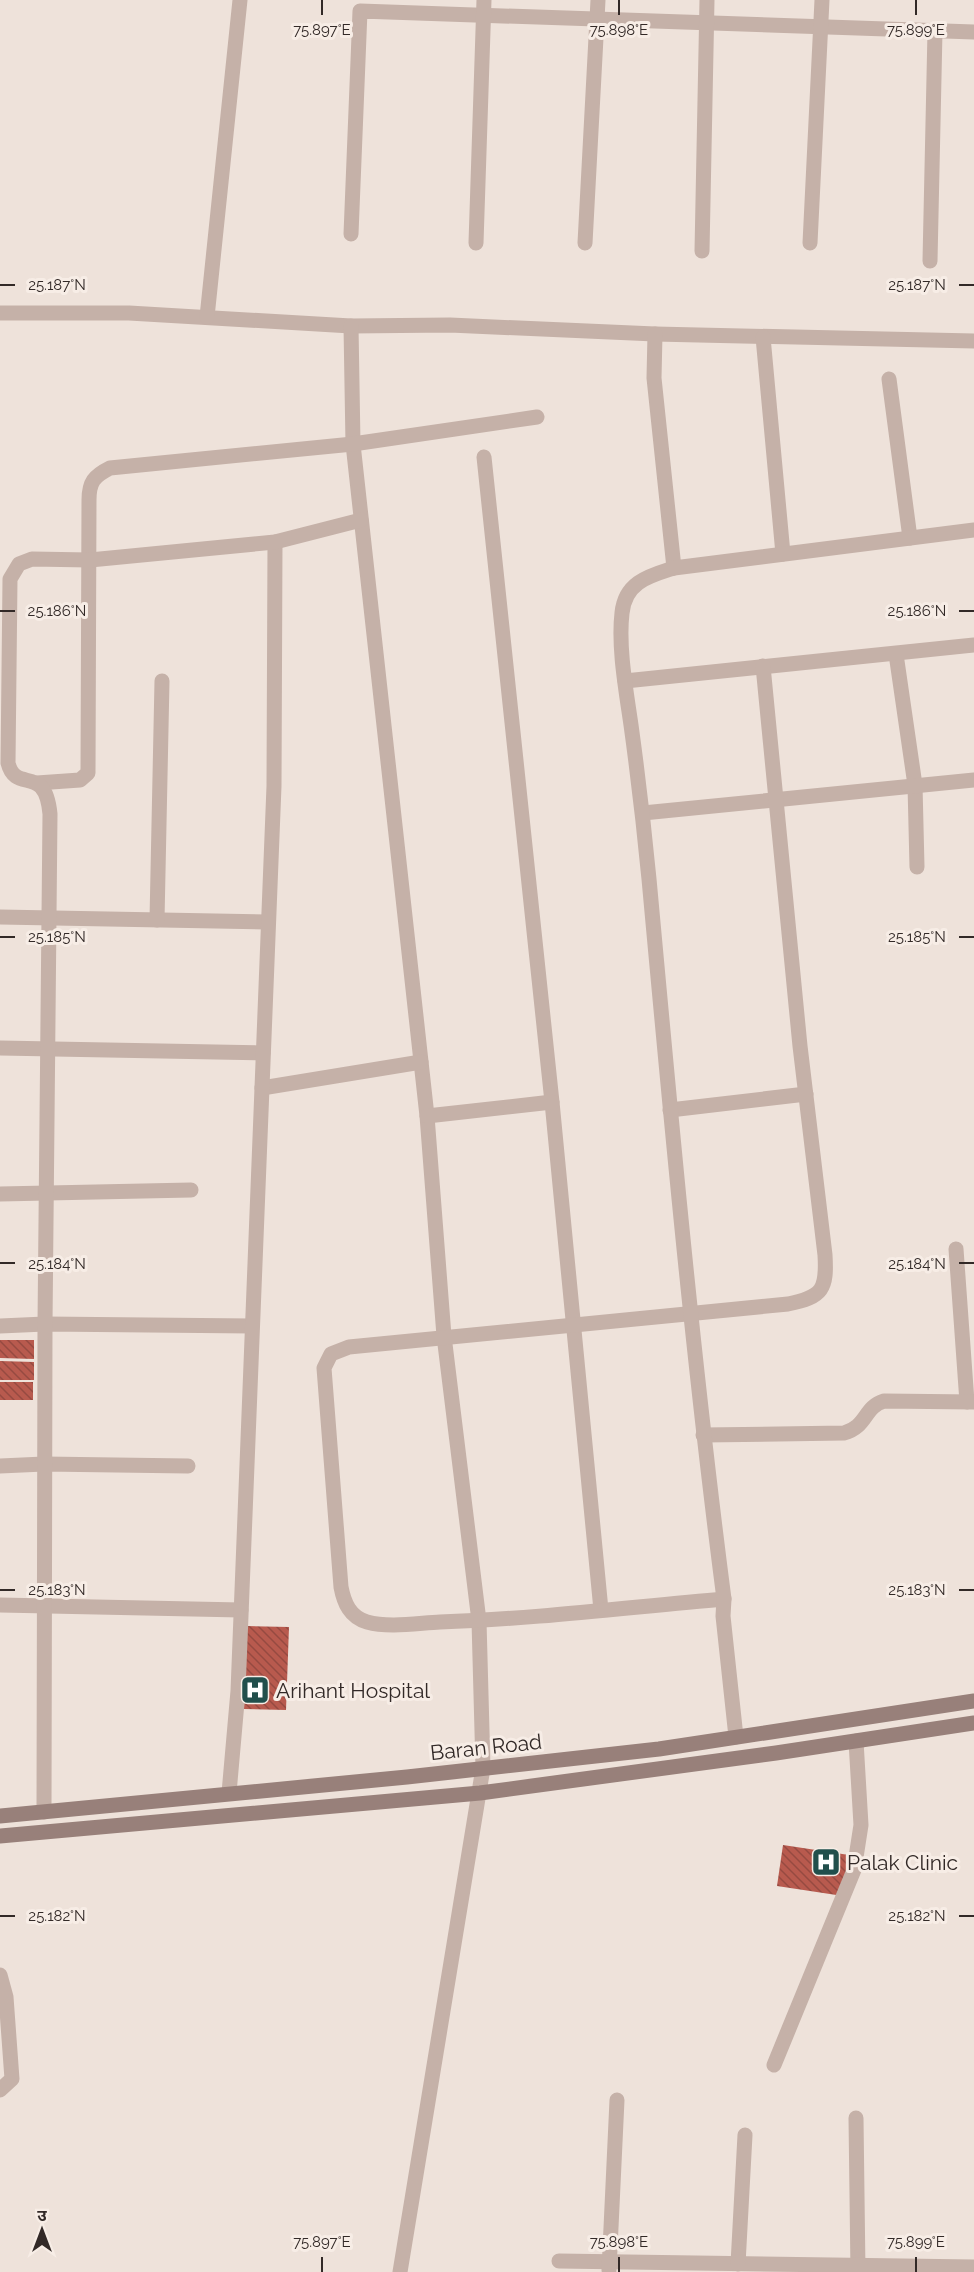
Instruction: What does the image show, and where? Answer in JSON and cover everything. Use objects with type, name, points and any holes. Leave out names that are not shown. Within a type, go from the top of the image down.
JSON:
[{"type":"main road","name":"Baran Road","points":[[0,1816],[659,1749],[974,1701]]},
{"type":"main road","name":"Baran Road","points":[[0,1836],[480,1792],[974,1723]]},
{"type":"street","points":[[207,317],[240,0]]},
{"type":"street","points":[[585,243],[598,0]]},
{"type":"street","points":[[702,252],[707,0]]},
{"type":"street","points":[[810,243],[822,0]]},
{"type":"street","points":[[351,234],[360,6],[484,8],[597,20],[974,32]]},
{"type":"street","points":[[476,243],[484,8]]},
{"type":"street","points":[[930,261],[935,31]]},
{"type":"street","points":[[0,313],[207,317],[351,326],[450,325],[655,334],[974,341]]},
{"type":"street","points":[[351,326],[353,444],[427,1116],[444,1336],[479,1621],[483,1768],[400,2272]]},
{"type":"street","points":[[655,334],[654,378],[674,568]]},
{"type":"street","points":[[763,337],[783,554]]},
{"type":"street","points":[[889,379],[910,538]]},
{"type":"street","points":[[361,520],[275,542],[90,560],[26,560],[19,564],[10,579],[8,763],[17,777],[37,783],[80,780],[88,773],[90,560],[89,484],[97,474],[110,468],[353,444],[537,417]]},
{"type":"street","points":[[484,457],[552,1102],[600,1610]]},
{"type":"street","points":[[736,1737],[723,1616],[724,1599],[689,1315],[643,813],[625,681],[622,613],[628,592],[645,577],[674,568],[974,530]]},
{"type":"street","points":[[229,1792],[241,1610],[274,786],[275,542]]},
{"type":"street","points":[[625,681],[974,645]]},
{"type":"street","points":[[896,654],[915,785],[917,867]]},
{"type":"street","points":[[724,1599],[479,1621],[366,1622],[347,1608],[341,1587],[324,1384],[325,1362],[331,1354],[349,1347],[444,1336],[689,1315],[804,1301],[822,1290],[825,1281],[825,1255],[806,1094],[763,666]]},
{"type":"street","points":[[157,920],[162,681]]},
{"type":"street","points":[[643,813],[974,780]]},
{"type":"street","points":[[37,783],[47,792],[50,814],[45,1194],[44,1812]]},
{"type":"street","points":[[0,917],[268,922]]},
{"type":"street","points":[[0,1048],[263,1053]]},
{"type":"street","points":[[262,1088],[421,1062]]},
{"type":"street","points":[[670,1110],[806,1094]]},
{"type":"street","points":[[427,1116],[552,1102]]},
{"type":"street","points":[[0,1194],[191,1190]]},
{"type":"street","points":[[703,1435],[844,1433],[856,1429],[873,1406],[884,1401],[970,1402],[956,1249]]},
{"type":"street","points":[[0,1326],[45,1324],[252,1326]]},
{"type":"street","points":[[0,1466],[44,1464],[188,1466]]},
{"type":"street","points":[[0,1605],[241,1610]]},
{"type":"street","points":[[774,2065],[852,1876],[861,1825],[856,1741]]},
{"type":"street","points":[[0,1975],[6,1997],[12,2079],[0,2090]]},
{"type":"street","points":[[609,2267],[617,2100]]},
{"type":"street","points":[[856,2118],[858,2269]]},
{"type":"street","points":[[738,2264],[745,2135]]},
{"type":"street","points":[[559,2261],[609,2267],[738,2264],[858,2269],[974,2267]]},
{"type":"building","points":[[0,1340],[34,1340],[34,1359],[0,1358]]},
{"type":"building","points":[[0,1361],[34,1362],[34,1380],[0,1380]]},
{"type":"building","points":[[0,1382],[33,1382],[33,1400],[0,1400]]},
{"type":"building","points":[[247,1626],[289,1627],[286,1710],[244,1709]]},
{"type":"building","points":[[783,1845],[849,1855],[843,1896],[777,1886]]},
{"type":"place","name":"Arihant Hospital","points":[[255,1690]]},
{"type":"place","name":"Palak Clinic","points":[[826,1862]]}]
